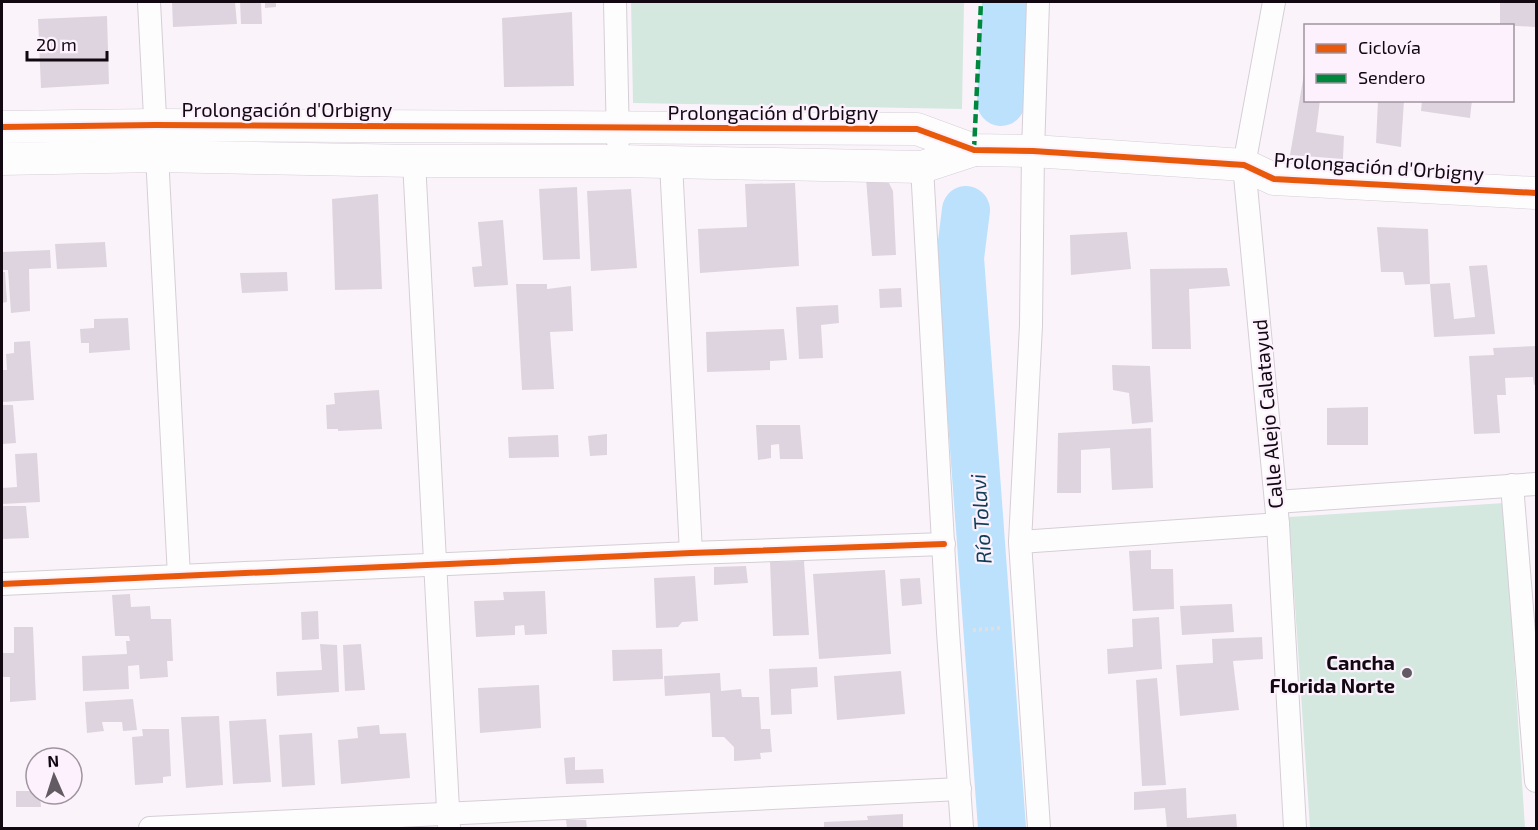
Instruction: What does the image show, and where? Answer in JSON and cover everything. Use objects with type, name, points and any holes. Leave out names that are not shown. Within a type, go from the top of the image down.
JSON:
[{"type":"street","points":[[149,2],[179,576]]},
{"type":"street","points":[[615,2],[618,161]]},
{"type":"street","points":[[1038,2],[1032,151],[1030,325],[1020,542],[1039,828]]},
{"type":"street","name":"Calle Alejo Calatayud","points":[[1274,2],[1244,165],[1277,513],[1295,828]]},
{"type":"street","name":"Prolongación d'Orbigny","points":[[2,127],[155,125],[917,129],[974,150]]},
{"type":"street","name":"Prolongación d'Orbigny","points":[[2,159],[157,156],[922,167],[974,150],[1032,151],[1244,165],[1274,179],[1536,193]]},
{"type":"street","points":[[414,161],[448,822]]},
{"type":"street","points":[[670,163],[691,553]]},
{"type":"street","points":[[922,167],[948,632],[962,828]]},
{"type":"street","points":[[1020,542],[1536,484]]},
{"type":"street","points":[[1512,485],[1536,781]]},
{"type":"street","points":[[2,584],[944,544]]},
{"type":"street","points":[[150,828],[448,822],[960,789]]},
{"type":"path","points":[[977,630],[999,628]]},
{"type":"shaded area","points":[[631,2],[964,2],[962,109],[633,103]]},
{"type":"shaded area","name":"Cancha Florida Norte","points":[[1504,503],[1525,828],[1310,828],[1289,517]]},
{"type":"building","points":[[172,2],[235,2],[237,24],[173,27]]},
{"type":"building","points":[[240,2],[261,2],[262,24],[241,24]]},
{"type":"building","points":[[265,2],[276,2],[276,7],[265,8]]},
{"type":"building","points":[[1500,2],[1536,2],[1535,27],[1500,24]]},
{"type":"building","points":[[572,12],[574,86],[504,87],[502,18]]},
{"type":"building","points":[[107,16],[109,84],[41,88],[38,19]]},
{"type":"building","points":[[1304,74],[1304,102],[1320,102],[1316,132],[1344,136],[1343,159],[1290,155]]},
{"type":"building","points":[[1378,102],[1404,102],[1401,147],[1376,143]]},
{"type":"building","points":[[1422,102],[1472,102],[1470,118],[1421,111]]},
{"type":"building","points":[[866,178],[884,179],[893,191],[896,255],[872,256]]},
{"type":"building","points":[[795,183],[799,266],[700,273],[698,229],[747,227],[745,184]]},
{"type":"building","points":[[577,187],[580,259],[543,260],[539,189]]},
{"type":"building","points":[[631,189],[637,268],[591,271],[587,191]]},
{"type":"building","points":[[378,194],[382,289],[335,290],[332,199]]},
{"type":"building","points":[[503,220],[508,285],[474,287],[472,267],[482,266],[478,222]]},
{"type":"building","points":[[1377,227],[1428,229],[1430,284],[1405,285],[1403,272],[1381,272]]},
{"type":"building","points":[[1127,232],[1131,269],[1071,275],[1070,235]]},
{"type":"building","points":[[105,242],[107,267],[57,269],[55,244]]},
{"type":"building","points":[[50,250],[51,268],[29,269],[30,311],[11,313],[8,270],[2,270],[2,252]]},
{"type":"building","points":[[1487,265],[1495,334],[1434,337],[1430,284],[1450,283],[1454,319],[1475,317],[1469,266]]},
{"type":"building","points":[[1227,268],[1230,286],[1189,289],[1191,349],[1152,349],[1150,269]]},
{"type":"building","points":[[2,272],[5,272],[7,302],[2,303]]},
{"type":"building","points":[[287,272],[288,291],[242,293],[240,273]]},
{"type":"building","points":[[516,284],[547,284],[547,289],[571,286],[573,331],[550,332],[554,389],[522,390]]},
{"type":"building","points":[[901,288],[902,307],[880,308],[879,289]]},
{"type":"building","points":[[838,305],[839,323],[821,325],[823,358],[799,359],[796,307]]},
{"type":"building","points":[[128,318],[130,350],[89,353],[89,343],[81,343],[80,329],[94,328],[94,319]]},
{"type":"building","points":[[784,329],[787,360],[770,361],[770,370],[707,372],[706,332]]},
{"type":"building","points":[[30,341],[34,400],[2,402],[2,370],[7,370],[6,354],[14,353],[14,342]]},
{"type":"building","points":[[1536,346],[1536,384],[1534,385],[1533,377],[1505,378],[1506,395],[1497,395],[1500,433],[1474,434],[1469,356],[1494,355],[1493,348]]},
{"type":"building","points":[[1112,365],[1150,366],[1153,422],[1132,424],[1129,393],[1113,390]]},
{"type":"building","points":[[379,390],[382,429],[338,431],[338,429],[327,429],[326,405],[335,404],[334,393]]},
{"type":"building","points":[[2,405],[13,405],[16,443],[2,444]]},
{"type":"building","points":[[1368,407],[1368,445],[1327,445],[1327,408]]},
{"type":"building","points":[[756,425],[800,425],[803,459],[780,459],[779,444],[771,445],[771,458],[758,460]]},
{"type":"building","points":[[1151,428],[1153,488],[1112,490],[1110,448],[1081,450],[1081,493],[1057,493],[1058,433]]},
{"type":"building","points":[[607,434],[607,455],[590,456],[588,436]]},
{"type":"building","points":[[558,435],[559,457],[509,458],[508,437]]},
{"type":"building","points":[[37,453],[40,502],[2,504],[2,488],[17,487],[15,454]]},
{"type":"building","points":[[2,506],[26,506],[29,538],[2,539]]},
{"type":"building","points":[[1151,550],[1151,569],[1173,569],[1174,609],[1133,611],[1129,551]]},
{"type":"building","points":[[804,561],[809,635],[773,636],[770,562]]},
{"type":"building","points":[[746,566],[748,583],[714,585],[714,567]]},
{"type":"building","points":[[885,570],[891,654],[819,659],[813,574]]},
{"type":"building","points":[[695,576],[698,621],[682,622],[678,627],[656,628],[654,578]]},
{"type":"building","points":[[920,578],[922,604],[902,606],[900,579]]},
{"type":"building","points":[[545,591],[547,634],[525,635],[524,625],[515,626],[515,635],[476,637],[474,601],[504,600],[503,592]]},
{"type":"building","points":[[130,594],[131,607],[150,606],[151,619],[171,619],[173,661],[167,661],[168,677],[140,679],[139,665],[128,666],[129,689],[83,691],[82,656],[127,654],[126,641],[130,641],[129,636],[115,636],[112,595]]},
{"type":"building","points":[[1232,604],[1234,632],[1182,635],[1180,606]]},
{"type":"building","points":[[318,611],[319,639],[302,640],[301,612]]},
{"type":"building","points":[[1159,617],[1162,669],[1108,674],[1107,649],[1133,647],[1132,619]]},
{"type":"building","points":[[14,627],[33,627],[36,700],[10,702],[10,677],[2,677],[2,653],[14,653]]},
{"type":"building","points":[[1262,637],[1263,659],[1233,661],[1239,710],[1180,716],[1176,665],[1213,663],[1212,639]]},
{"type":"building","points":[[320,644],[337,645],[339,692],[277,696],[276,672],[322,670]]},
{"type":"building","points":[[361,644],[365,690],[345,691],[343,645]]},
{"type":"building","points":[[662,649],[663,679],[613,681],[612,650]]},
{"type":"building","points":[[817,667],[818,687],[791,689],[792,714],[771,715],[769,669]]},
{"type":"building","points":[[901,671],[905,714],[837,720],[834,676]]},
{"type":"building","points":[[720,673],[721,691],[741,689],[742,697],[759,697],[761,729],[770,729],[772,752],[760,753],[761,759],[734,761],[734,747],[724,737],[712,737],[710,693],[665,696],[664,676]]},
{"type":"building","points":[[1157,678],[1166,785],[1142,786],[1136,680]]},
{"type":"building","points":[[539,685],[541,728],[480,733],[478,688]]},
{"type":"building","points":[[133,699],[137,730],[123,731],[122,722],[102,722],[104,731],[87,733],[85,702]]},
{"type":"building","points":[[219,716],[223,785],[186,788],[181,717]]},
{"type":"building","points":[[266,719],[271,782],[233,784],[229,721]]},
{"type":"building","points":[[379,725],[380,734],[406,733],[410,778],[341,784],[338,740],[358,738],[357,727]]},
{"type":"building","points":[[142,729],[169,729],[171,776],[163,777],[163,783],[135,785],[132,737],[143,736]]},
{"type":"building","points":[[312,733],[315,785],[282,787],[279,735]]},
{"type":"building","points":[[575,757],[575,770],[603,769],[604,783],[566,784],[564,758]]},
{"type":"building","points":[[1186,788],[1187,818],[1236,814],[1237,828],[1167,828],[1165,808],[1134,810],[1134,792]]},
{"type":"building","points":[[16,791],[24,791],[24,806],[41,807],[16,807]]},
{"type":"building","points":[[903,814],[903,828],[824,828],[824,822],[868,820],[867,816]]},
{"type":"building","points":[[566,820],[586,820],[587,828],[567,828]]},
{"type":"waterway","name":"Río Tolavi","points":[[1001,102],[1006,2]]},
{"type":"waterway","name":"Río Tolavi","points":[[966,210],[960,258],[1002,828]]},
{"type":"marked path","points":[[974,150],[981,2]]},
{"type":"cycle path","points":[[2,127],[155,125],[917,129],[974,150],[1033,151],[1244,165],[1274,179],[1536,193]]},
{"type":"cycle path","points":[[2,584],[944,544]]},
{"type":"place","name":"Cancha Florida Norte","points":[[1407,673]]}]
